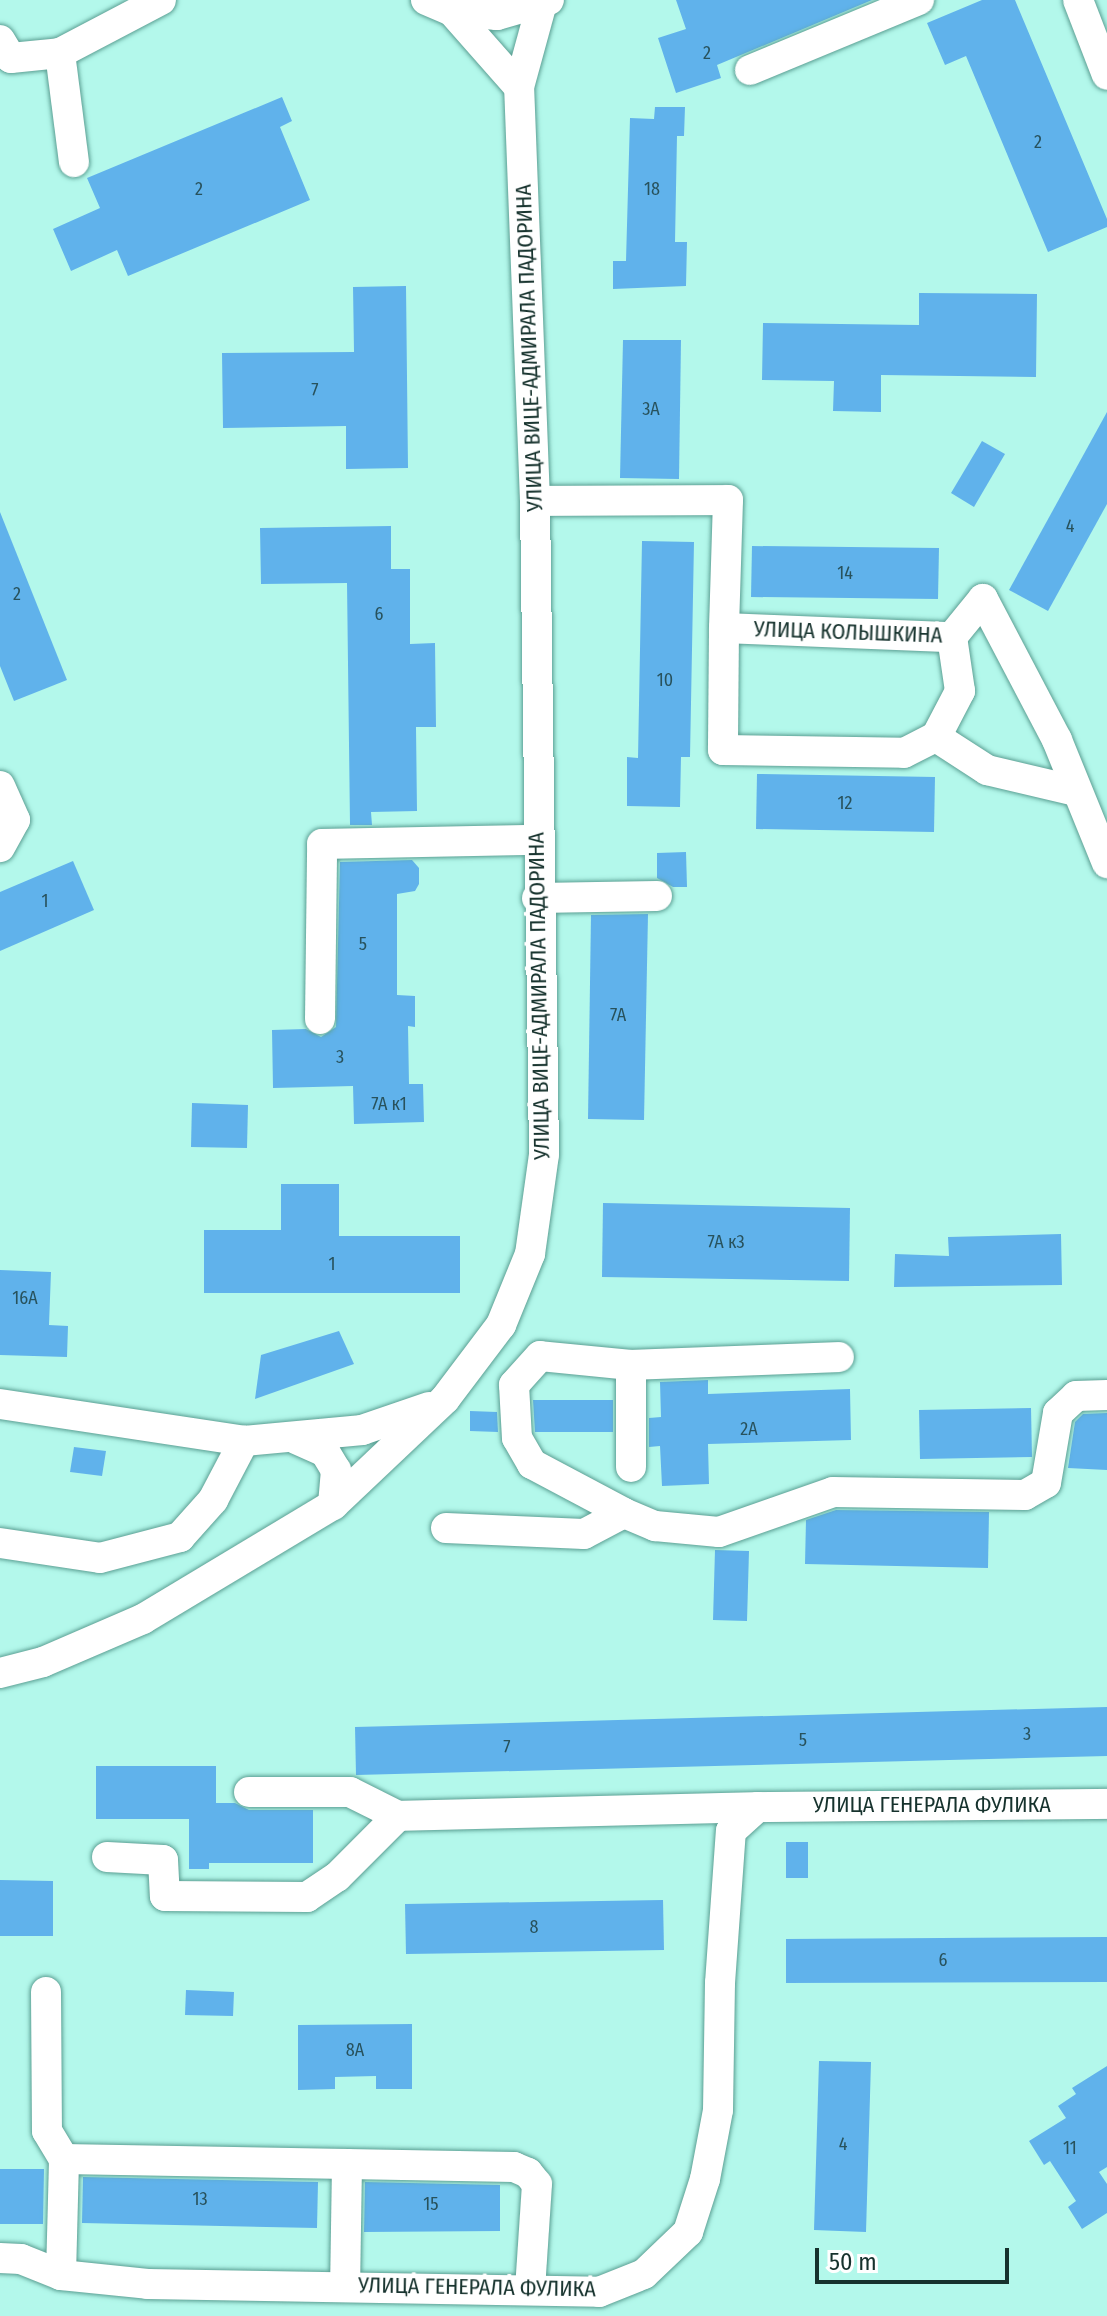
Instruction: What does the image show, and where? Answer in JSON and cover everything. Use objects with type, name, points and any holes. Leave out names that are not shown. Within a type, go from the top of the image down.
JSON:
[{"type":"street","points":[[4,53],[60,53],[161,0]]},
{"type":"street","points":[[750,70],[919,0]]},
{"type":"street","points":[[1078,0],[1107,75]]},
{"type":"street","name":"УЛИЦА ВИЦЕ-АДМИРАЛА ПАДОРИНА","points":[[439,6],[497,15],[546,1]]},
{"type":"street","name":"УЛИЦА ВИЦЕ-АДМИРАЛА ПАДОРИНА","points":[[0,1673],[43,1662],[143,1619],[333,1505],[445,1399],[501,1325],[530,1254],[544,1155],[536,840],[535,501],[519,87],[546,1]]},
{"type":"street","name":"УЛИЦА ВИЦЕ-АДМИРАЛА ПАДОРИНА","points":[[439,6],[519,87]]},
{"type":"street","points":[[60,53],[74,162]]},
{"type":"street","name":"УЛИЦА КОЛЫШКИНА","points":[[535,501],[728,500],[724,628],[952,637],[983,599],[1057,740],[1107,863]]},
{"type":"street","points":[[724,628],[723,750],[904,753],[936,737],[960,691],[952,637]]},
{"type":"street","points":[[936,737],[987,770],[1076,791]]},
{"type":"street","points":[[0,786],[15,820],[0,847]]},
{"type":"street","points":[[320,1019],[322,844],[343,829],[536,840]]},
{"type":"street","points":[[537,898],[657,896]]},
{"type":"street","points":[[501,1325],[540,1356],[631,1365],[839,1357]]},
{"type":"street","points":[[540,1356],[514,1385],[517,1438],[532,1464],[655,1526],[719,1532],[833,1492],[1025,1495],[1046,1483],[1058,1413],[1076,1396],[1107,1395]]},
{"type":"street","points":[[631,1365],[631,1467]]},
{"type":"street","points":[[0,1404],[244,1441],[296,1439],[362,1430],[445,1399]]},
{"type":"street","points":[[296,1439],[325,1452],[336,1470],[333,1505]]},
{"type":"street","points":[[0,1543],[100,1558],[180,1537],[213,1500],[244,1441]]},
{"type":"street","points":[[446,1528],[584,1534],[624,1513]]},
{"type":"street","points":[[107,1857],[163,1860],[165,1896],[307,1897],[337,1877],[398,1816],[350,1792],[249,1792]]},
{"type":"street","name":"УЛИЦА ГЕНЕРАЛА ФУЛИКА","points":[[398,1816],[758,1807],[1107,1804]]},
{"type":"street","name":"УЛИЦА ГЕНЕРАЛА ФУЛИКА","points":[[0,2258],[21,2259],[61,2275],[148,2284],[599,2292],[644,2274],[688,2232],[705,2179],[718,2110],[720,1983],[731,1831],[758,1807]]},
{"type":"street","points":[[46,1992],[47,2131],[64,2159],[61,2275]]},
{"type":"street","points":[[64,2159],[514,2167],[528,2173],[537,2184],[530,2290]]},
{"type":"street","points":[[345,2286],[347,2164]]},
{"type":"building","points":[[676,0],[872,0],[717,65],[721,78],[676,93],[658,38],[686,29]]},
{"type":"building","points":[[982,0],[1015,0],[1107,219],[1107,227],[1048,252],[966,56],[945,65],[927,23]]},
{"type":"building","points":[[282,97],[292,121],[280,127],[310,200],[128,276],[117,250],[71,271],[53,229],[100,208],[87,178]]},
{"type":"building","points":[[655,107],[685,107],[684,136],[677,136],[675,242],[687,242],[686,286],[613,289],[613,261],[626,261],[630,118],[654,119]]},
{"type":"building","points":[[406,286],[408,468],[346,469],[346,426],[223,428],[222,353],[354,352],[353,287]]},
{"type":"building","points":[[919,293],[1037,294],[1036,377],[881,375],[881,412],[833,411],[834,381],[762,380],[763,323],[919,325]]},
{"type":"building","points":[[623,340],[681,340],[679,479],[620,478]]},
{"type":"building","points":[[1107,412],[1107,504],[1048,611],[1009,590]]},
{"type":"building","points":[[982,441],[1005,454],[974,507],[951,493]]},
{"type":"building","points":[[0,512],[67,680],[14,701],[0,666]]},
{"type":"building","points":[[391,526],[391,569],[410,569],[410,644],[435,643],[436,727],[416,727],[417,811],[371,812],[372,825],[350,825],[347,583],[261,584],[260,528]]},
{"type":"building","points":[[642,541],[694,542],[690,757],[681,757],[680,807],[627,806],[627,757],[638,758]]},
{"type":"building","points":[[752,546],[939,548],[938,599],[751,597]]},
{"type":"building","points":[[757,774],[935,777],[934,832],[756,829]]},
{"type":"building","points":[[686,852],[687,887],[673,887],[657,878],[657,853]]},
{"type":"building","points":[[412,860],[419,868],[419,884],[415,891],[397,894],[397,995],[415,996],[415,1027],[408,1026],[409,1084],[423,1084],[424,1122],[354,1124],[353,1086],[273,1088],[272,1030],[306,1029],[321,1037],[336,1027],[340,862]]},
{"type":"building","points":[[73,861],[94,910],[0,951],[0,892]]},
{"type":"building","points":[[648,914],[644,1120],[588,1119],[591,915]]},
{"type":"building","points":[[192,1103],[248,1105],[247,1148],[191,1147]]},
{"type":"building","points":[[281,1184],[339,1184],[339,1236],[460,1236],[460,1293],[204,1293],[204,1230],[281,1230]]},
{"type":"building","points":[[603,1203],[850,1208],[849,1281],[602,1277]]},
{"type":"building","points":[[1061,1234],[1062,1285],[894,1287],[895,1254],[949,1256],[948,1237]]},
{"type":"building","points":[[0,1270],[51,1272],[49,1325],[68,1326],[67,1357],[0,1355]]},
{"type":"building","points":[[339,1331],[354,1364],[255,1399],[261,1355]]},
{"type":"building","points":[[708,1380],[708,1394],[850,1389],[851,1440],[708,1444],[709,1484],[662,1486],[660,1446],[649,1447],[649,1418],[661,1417],[660,1382]]},
{"type":"building","points":[[533,1400],[613,1400],[613,1432],[535,1432]]},
{"type":"building","points":[[1031,1408],[1032,1457],[920,1459],[919,1410]]},
{"type":"building","points":[[470,1411],[497,1412],[498,1432],[470,1431]]},
{"type":"building","points":[[1107,1413],[1107,1470],[1068,1468],[1075,1422],[1083,1414]]},
{"type":"building","points":[[74,1447],[106,1451],[102,1476],[70,1472]]},
{"type":"building","points":[[836,1510],[989,1512],[988,1568],[805,1564],[806,1520]]},
{"type":"building","points":[[715,1550],[749,1551],[747,1621],[713,1620]]},
{"type":"building","points":[[1107,1707],[1107,1756],[356,1775],[355,1727]]},
{"type":"building","points":[[96,1766],[216,1766],[216,1803],[235,1803],[249,1810],[313,1810],[313,1863],[209,1863],[209,1869],[189,1869],[189,1819],[96,1819]]},
{"type":"building","points":[[786,1842],[808,1842],[808,1878],[786,1878]]},
{"type":"building","points":[[0,1880],[53,1881],[53,1936],[0,1936]]},
{"type":"building","points":[[663,1900],[664,1950],[406,1954],[405,1904]]},
{"type":"building","points":[[1107,1937],[1107,1982],[786,1983],[786,1939]]},
{"type":"building","points":[[186,1990],[234,1992],[233,2016],[185,2015]]},
{"type":"building","points":[[412,2024],[412,2089],[376,2089],[376,2076],[335,2077],[335,2089],[298,2090],[298,2025]]},
{"type":"building","points":[[819,2061],[871,2062],[866,2232],[814,2230]]},
{"type":"building","points":[[1107,2066],[1107,2167],[1099,2172],[1107,2184],[1107,2213],[1082,2229],[1068,2207],[1076,2201],[1050,2161],[1044,2165],[1029,2141],[1066,2118],[1058,2106],[1076,2094],[1072,2088]]},
{"type":"building","points":[[0,2169],[44,2169],[43,2224],[0,2224]]},
{"type":"building","points":[[83,2177],[318,2182],[317,2228],[82,2223]]},
{"type":"building","points":[[365,2182],[500,2185],[500,2231],[364,2232]]}]
